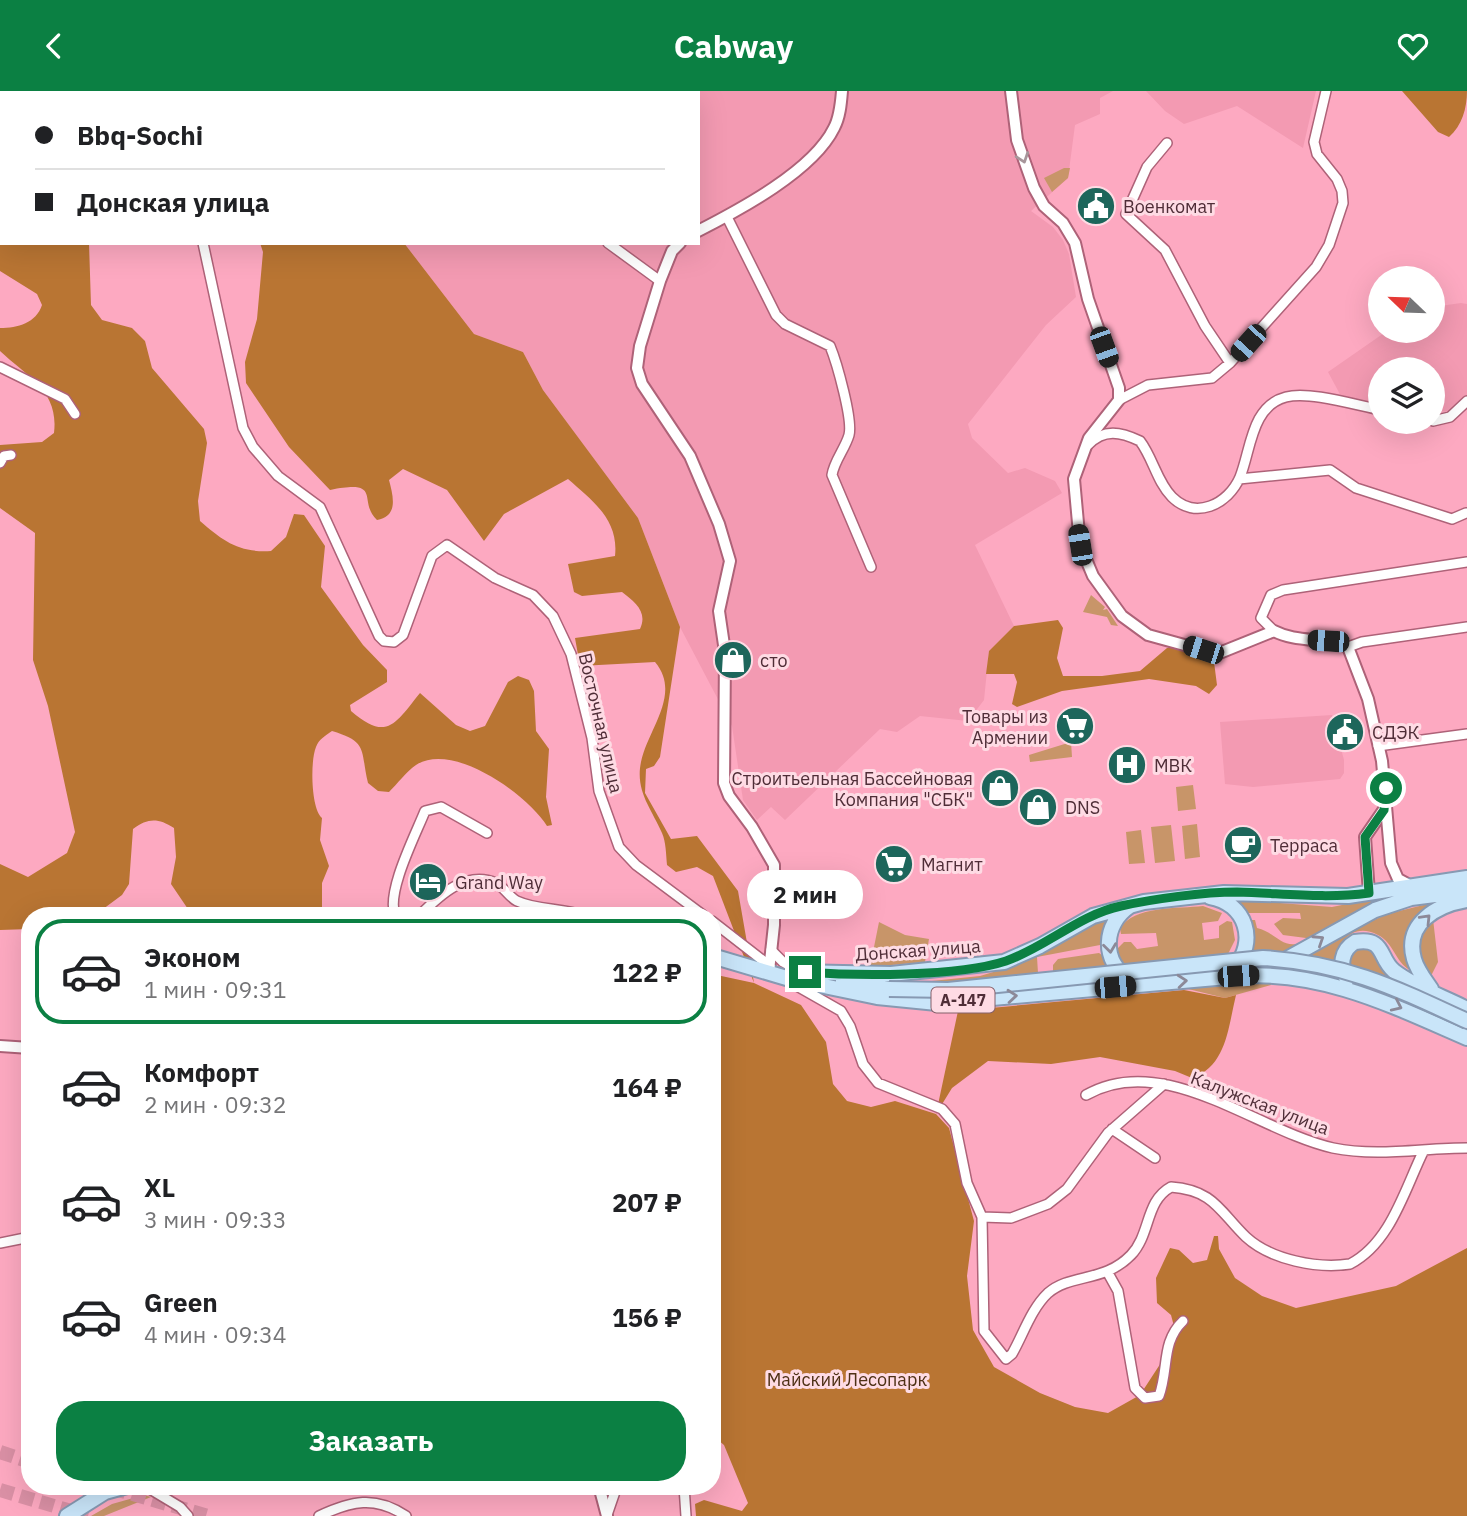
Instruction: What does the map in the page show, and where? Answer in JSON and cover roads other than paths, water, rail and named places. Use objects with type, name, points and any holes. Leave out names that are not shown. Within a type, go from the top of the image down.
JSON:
[{"type":"main road","name":"Донская улица","points":[[772,970],[891,974],[1004,962],[1111,908],[1144,902],[1238,892],[1310,897],[1369,893],[1467,878]]},
{"type":"main road","name":"А-147","points":[[1210,979],[1286,960],[1375,910],[1411,898],[1467,891]]},
{"type":"main road","name":"А-147","points":[[1201,896],[1217,898],[1231,905],[1242,917],[1247,932],[1246,949],[1238,963],[1226,974],[1210,979]]},
{"type":"main road","points":[[1431,989],[1415,960],[1415,935],[1429,914],[1451,903],[1467,900]]},
{"type":"main road","name":"А-147","points":[[1144,902],[1129,907],[1116,918],[1109,932],[1108,948],[1113,963],[1124,975],[1138,983],[1154,984]]},
{"type":"main road","name":"А-147","points":[[1366,995],[1350,983],[1342,970],[1345,952],[1358,941],[1378,946],[1392,969],[1467,1009]]},
{"type":"main road","name":"А-147","points":[[721,958],[877,997],[936,1003],[1280,975],[1366,995],[1467,1038]]},
{"type":"main road","name":"А-147","points":[[772,970],[889,989],[947,990],[1263,958],[1302,960],[1348,970],[1385,982],[1467,1021]]},
{"type":"main road","points":[[67,1516],[101,1495]]},
{"type":"street","points":[[700,230],[727,218],[768,193],[822,144],[835,126],[842,91]]},
{"type":"street","points":[[1011,91],[1017,140],[1029,176],[1044,206],[1063,223],[1075,243],[1088,299],[1119,388],[1119,400]]},
{"type":"street","points":[[1273,631],[1217,654],[1148,635],[1122,616],[1091,573],[1080,545],[1073,498],[1074,479],[1080,455],[1089,438],[1119,400],[1148,385],[1212,378],[1230,363],[1303,284],[1329,245],[1343,203],[1342,191],[1317,154],[1314,142],[1326,91]]},
{"type":"street","points":[[1167,143],[1147,167],[1126,213],[1165,250],[1205,326],[1230,363]]},
{"type":"street","points":[[727,218],[776,315],[786,324],[830,346],[837,365],[843,402],[852,421],[845,446],[832,475],[871,567]]},
{"type":"street","name":"Восточная улица","points":[[204,245],[243,428],[253,446],[278,477],[320,507],[379,636],[390,642],[403,635],[432,556],[447,545],[495,578],[538,600],[553,616],[571,654],[592,739],[599,791],[619,847],[636,865],[692,907]]},
{"type":"street","points":[[611,245],[660,281]]},
{"type":"street","points":[[679,245],[669,258],[660,281],[640,346],[637,368],[642,384],[690,456],[719,524],[730,561],[719,611],[725,652],[724,783],[729,796],[752,827],[774,865],[772,970]]},
{"type":"street","points":[[0,367],[65,399],[75,414]]},
{"type":"street","points":[[1080,455],[1102,433],[1132,437],[1140,441],[1149,453],[1170,495],[1193,510],[1207,509],[1239,479],[1254,428],[1266,409],[1284,397],[1303,396],[1368,408]]},
{"type":"street","points":[[1445,418],[1451,417],[1467,401]]},
{"type":"street","points":[[0,463],[4,456],[11,455]]},
{"type":"street","points":[[1239,479],[1330,470],[1356,488],[1452,519],[1466,513]]},
{"type":"street","points":[[1467,562],[1283,590],[1271,595],[1261,618],[1273,631],[1288,637],[1337,642],[1349,647],[1362,642],[1467,627]]},
{"type":"street","points":[[1349,647],[1368,699],[1378,746],[1395,873],[1402,882],[1414,886]]},
{"type":"street","points":[[1378,746],[1467,734]]},
{"type":"street","points":[[1369,893],[1364,843],[1366,834],[1387,803]]},
{"type":"street","points":[[393,907],[396,885],[425,811],[441,807],[487,833]]},
{"type":"street","points":[[1373,827],[1381,828],[1388,834]]},
{"type":"street","points":[[430,907],[466,880],[477,879],[500,885],[519,902],[543,907]]},
{"type":"street","points":[[721,928],[772,970],[841,1011],[850,1026],[863,1064],[878,1083],[942,1109],[955,1124],[967,1183],[982,1217],[984,1331],[1006,1359],[1012,1354],[1036,1308],[1049,1292],[1066,1283],[1108,1273],[1132,1254],[1143,1239],[1155,1199],[1171,1187],[1212,1200],[1225,1210],[1247,1237],[1275,1254],[1292,1260],[1350,1264],[1382,1234],[1393,1218],[1424,1150]]},
{"type":"street","points":[[771,950],[783,962],[805,972]]},
{"type":"street","points":[[0,1046],[21,1047]]},
{"type":"street","name":"Калужская улица","points":[[1086,1095],[1101,1086],[1130,1081],[1164,1084],[1216,1101],[1304,1140],[1336,1148],[1367,1152],[1467,1148]]},
{"type":"street","points":[[982,1217],[1011,1218],[1048,1204],[1068,1189],[1102,1139],[1164,1084]]},
{"type":"street","points":[[1112,1129],[1155,1157]]},
{"type":"street","points":[[0,1243],[21,1239]]},
{"type":"street","points":[[1108,1273],[1118,1291],[1135,1388],[1144,1398],[1159,1396],[1166,1371],[1167,1345],[1174,1330],[1183,1321]]},
{"type":"street","points":[[160,1495],[180,1507],[188,1516]]},
{"type":"street","points":[[601,1495],[607,1515]]},
{"type":"street","points":[[607,1515],[614,1495]]},
{"type":"street","points":[[685,1495],[686,1516]]},
{"type":"street","points":[[319,1516],[344,1504],[370,1501],[392,1507],[406,1516]]},
{"type":"tunnel","points":[[0,1452],[21,1459]]},
{"type":"tunnel","points":[[0,1490],[88,1516]]},
{"type":"tunnel","points":[[136,1495],[208,1516]]},
{"type":"place","name":"Военкомат","points":[[1096,206]]},
{"type":"place","name":"сто","points":[[733,660]]},
{"type":"place","name":"Товары из Армении","points":[[1075,726]]},
{"type":"place","name":"СДЭК","points":[[1345,732]]},
{"type":"place","name":"МВК","points":[[1127,765]]},
{"type":"place","name":"Строитьельная Бассейновая Компания \"СБК\"","points":[[1000,788]]},
{"type":"place","name":"DNS","points":[[1038,807]]},
{"type":"place","name":"Терраса","points":[[1243,845]]},
{"type":"place","name":"Магнит","points":[[894,864]]},
{"type":"place","name":"Grand Way","points":[[428,882]]},
{"type":"park label","name":"Майский Лесопарк","points":[[847,1379]]}]
